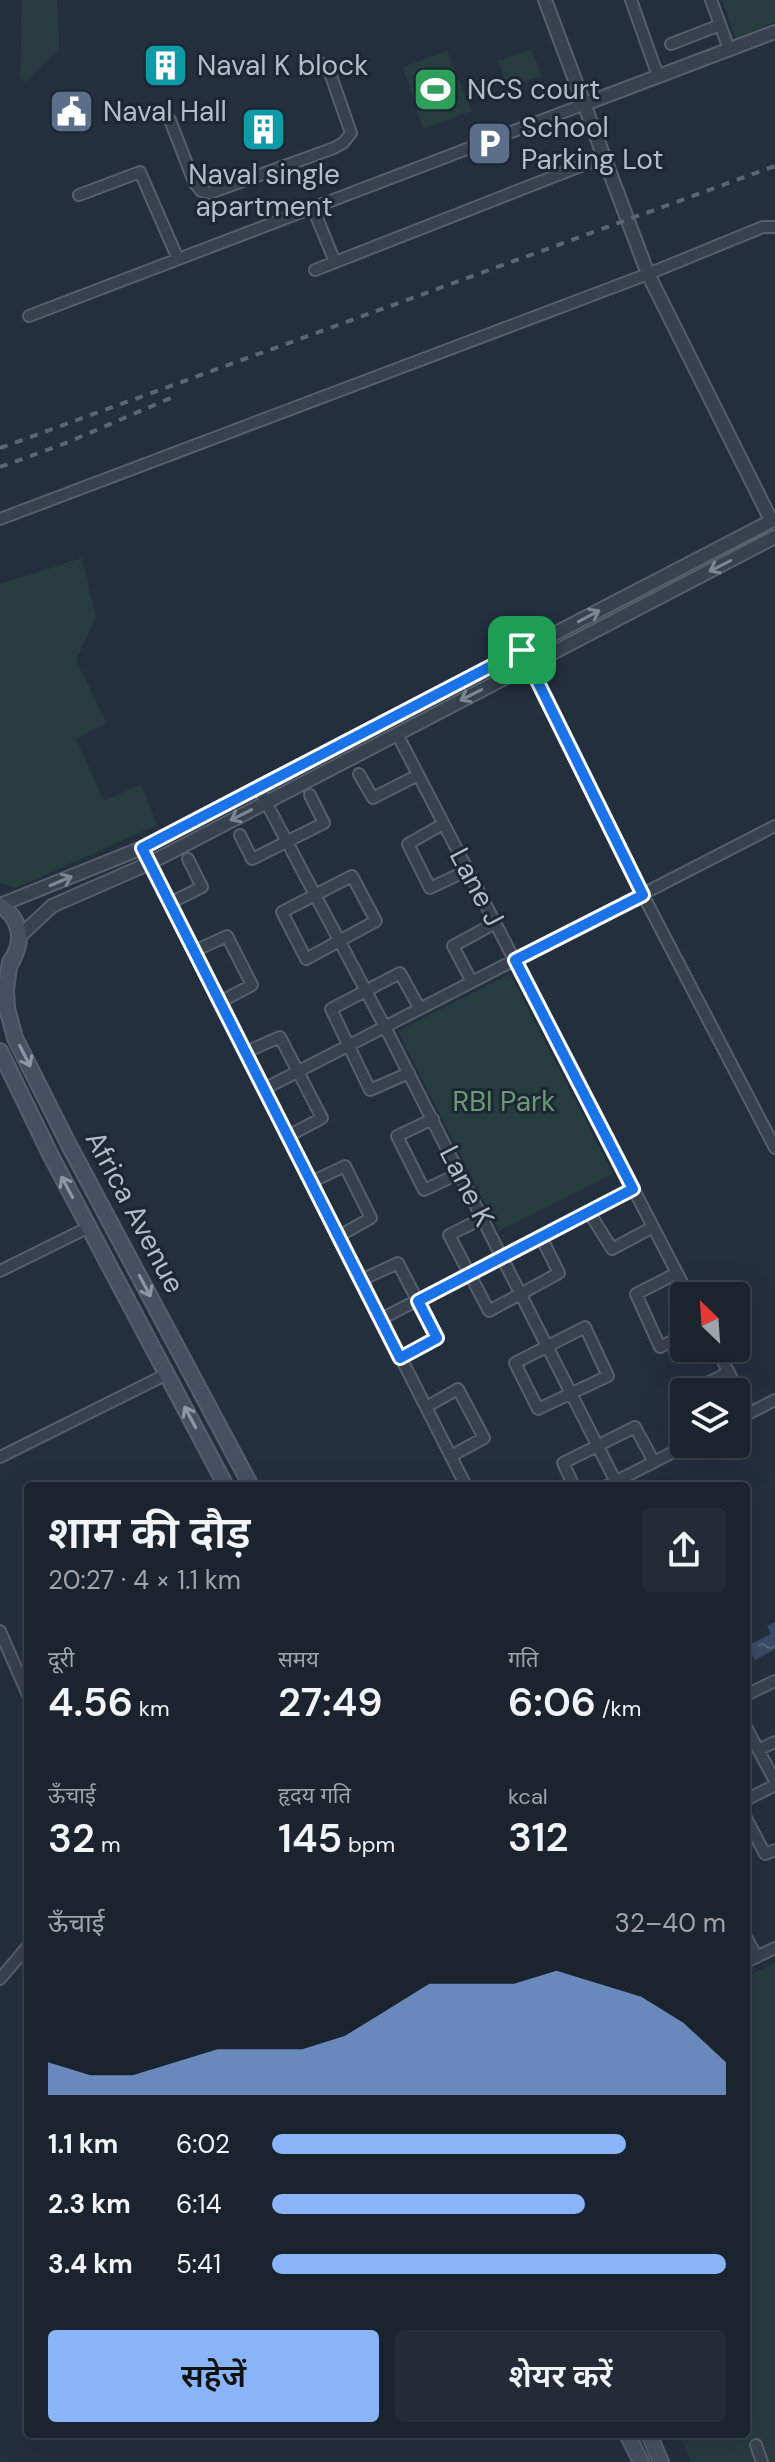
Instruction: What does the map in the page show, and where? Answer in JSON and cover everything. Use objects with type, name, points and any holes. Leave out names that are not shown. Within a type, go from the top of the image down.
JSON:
[{"type":"main road","points":[[0,905],[14,917],[20,936]]},
{"type":"main road","name":"Africa Avenue","points":[[20,936],[9,967],[6,989],[7,1008],[15,1038],[249,1482]]},
{"type":"main road","points":[[0,969],[15,955]]},
{"type":"main road","name":"Africa Avenue","points":[[0,1051],[224,1482]]},
{"type":"main road","points":[[629,2438],[641,2462]]},
{"type":"main road","points":[[651,2438],[661,2462]]},
{"type":"street","points":[[631,0],[658,76]]},
{"type":"street","points":[[711,0],[729,49]]},
{"type":"street","points":[[0,905],[142,848],[774,522],[648,274],[549,1]]},
{"type":"street","points":[[671,44],[720,25]]},
{"type":"street","points":[[29,316],[775,32]]},
{"type":"street","points":[[170,120],[194,182],[201,191],[210,193],[334,148],[351,133],[330,73],[319,62]]},
{"type":"street","points":[[315,270],[591,162],[607,160]]},
{"type":"street","points":[[79,195],[140,172],[178,259]]},
{"type":"street","points":[[313,208],[335,262]]},
{"type":"street","points":[[0,519],[648,274],[763,227],[775,227]]},
{"type":"street","points":[[20,936],[52,906],[150,863],[775,537]]},
{"type":"street","points":[[522,650],[643,895],[775,1148]]},
{"type":"street","name":"Lane J","points":[[397,734],[682,1282]]},
{"type":"street","points":[[359,774],[373,798],[418,775]]},
{"type":"street","name":"Lane K","points":[[258,787],[433,1119],[598,1445],[613,1482]]},
{"type":"street","points":[[240,835],[252,859],[324,823],[310,795]]},
{"type":"street","points":[[443,824],[408,844],[430,888],[468,870]]},
{"type":"street","points":[[264,1089],[775,826]]},
{"type":"street","points":[[142,848],[464,1482]]},
{"type":"street","points":[[170,903],[202,887],[188,859]]},
{"type":"street","points":[[352,876],[376,921],[340,941],[306,959],[282,912],[352,876]]},
{"type":"street","points":[[472,982],[453,946],[495,923]]},
{"type":"street","points":[[194,951],[227,936],[252,985],[220,1002]]},
{"type":"street","points":[[409,1073],[370,1090],[331,1009],[400,973],[420,1009]]},
{"type":"street","points":[[246,1052],[280,1037],[299,1071],[322,1118],[288,1136]]},
{"type":"street","points":[[433,1119],[397,1136],[424,1190],[460,1173]]},
{"type":"street","points":[[311,1182],[345,1166],[371,1218],[339,1236]]},
{"type":"street","points":[[381,1319],[633,1189]]},
{"type":"street","points":[[589,1212],[612,1249],[653,1227]]},
{"type":"street","points":[[483,1218],[449,1235],[489,1311],[559,1273],[541,1237]]},
{"type":"street","points":[[0,1271],[89,1227]]},
{"type":"street","points":[[361,1280],[398,1263],[437,1338],[400,1358]]},
{"type":"street","points":[[670,1342],[660,1347],[636,1294],[677,1273]]},
{"type":"street","points":[[585,1327],[608,1376],[538,1409],[515,1363],[547,1344],[585,1327]]},
{"type":"street","points":[[724,1362],[732,1378]]},
{"type":"street","points":[[717,1378],[729,1372]]},
{"type":"street","points":[[0,1457],[167,1374]]},
{"type":"street","points":[[426,1407],[458,1389],[484,1438],[451,1456]]},
{"type":"street","points":[[750,1413],[775,1400]]},
{"type":"street","points":[[572,1482],[563,1463],[635,1427],[654,1462]]},
{"type":"street","points":[[619,1482],[670,1454]]},
{"type":"street","points":[[0,1631],[24,1686]]},
{"type":"street","points":[[750,1693],[775,1681]]},
{"type":"street","points":[[750,1798],[775,1783],[753,1746],[775,1742]]},
{"type":"street","points":[[750,1826],[765,1854],[775,1850]]},
{"type":"street","points":[[750,1944],[757,1957]]},
{"type":"street","points":[[750,1960],[775,1948]]},
{"type":"street","points":[[0,1979],[24,1951]]},
{"type":"street","points":[[756,2445],[762,2462]]},
{"type":"green space","points":[[22,0],[57,0],[59,49],[27,81],[20,79]]},
{"type":"green space","points":[[722,0],[775,0],[775,22],[736,38]]},
{"type":"green space","points":[[531,49],[542,76],[508,87],[498,61]]},
{"type":"green space","name":"NCS court","points":[[447,51],[472,111],[423,129],[403,67]]},
{"type":"green space","points":[[82,558],[96,617],[76,660],[106,723],[76,739],[104,801],[141,784],[157,825],[16,888],[0,883],[0,584]]},
{"type":"green space","name":"RBI Park","points":[[510,974],[613,1174],[499,1231],[398,1031]]},
{"type":"green space","points":[[775,1963],[775,2462],[691,2462],[681,2438],[750,2438],[750,1975]]},
{"type":"water","points":[[775,1622],[775,1649],[755,1660],[750,1644],[771,1634],[767,1626]]},
{"type":"railway","points":[[0,448],[775,166]]},
{"type":"railway","points":[[0,467],[66,443],[173,397]]},
{"type":"place","name":"Naval K block","points":[[166,65]]},
{"type":"place","name":"NCS court","points":[[436,89]]},
{"type":"place","name":"Naval Hall","points":[[72,111]]},
{"type":"place","name":"Naval single apartment","points":[[264,129]]},
{"type":"place","name":"School Parking Lot","points":[[490,143]]},
{"type":"route","points":[[522,650],[643,895],[515,960],[633,1189],[418,1301],[437,1338],[400,1358],[142,848],[522,650]]}]
